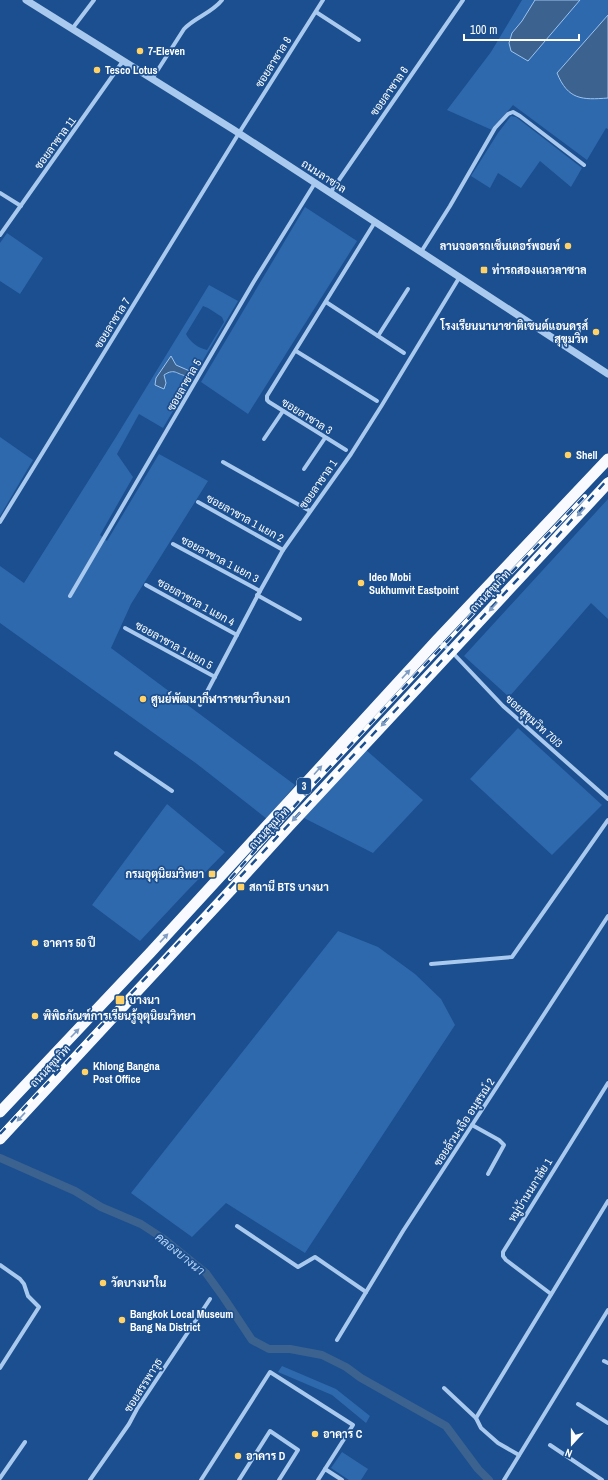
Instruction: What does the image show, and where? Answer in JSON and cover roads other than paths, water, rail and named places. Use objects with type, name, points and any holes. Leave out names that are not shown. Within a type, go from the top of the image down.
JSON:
[{"type":"highway","name":"ถนนสุขุมวิท","points":[[0,1112],[150,953],[438,640],[608,459]]},
{"type":"highway","name":"ถนนสุขุมวิท","points":[[0,1139],[608,483]]},
{"type":"street","name":"ถนนลาซาล","points":[[26,0],[239,133],[608,374]]},
{"type":"street","points":[[72,29],[94,0]]},
{"type":"street","points":[[152,79],[190,22],[215,8],[222,0]]},
{"type":"street","name":"ซอยลาซาล 8","points":[[239,133],[323,0]]},
{"type":"street","name":"ซอยลาซาล 6","points":[[330,193],[463,0]]},
{"type":"street","points":[[316,12],[359,40]]},
{"type":"street","name":"ซอยลาซาล 11","points":[[0,235],[123,61]]},
{"type":"street","points":[[420,252],[450,206],[495,128],[508,114],[513,112],[520,116],[584,165]]},
{"type":"street","name":"ซอยลาซาล 7","points":[[0,522],[239,133]]},
{"type":"street","name":"ซอยลาซาล 5","points":[[70,596],[253,283],[315,183]]},
{"type":"street","points":[[0,193],[21,206]]},
{"type":"street","name":"ซอยลาซาล 3","points":[[346,450],[267,400],[268,396],[375,222]]},
{"type":"street","name":"ซอยลาซาล 1","points":[[200,705],[258,593],[283,550],[351,454],[459,278]]},
{"type":"street","points":[[378,336],[408,289]]},
{"type":"street","points":[[326,302],[404,353]]},
{"type":"street","points":[[296,351],[377,401]]},
{"type":"street","points":[[264,439],[283,411]]},
{"type":"street","points":[[304,469],[325,438]]},
{"type":"street","points":[[223,462],[310,511]]},
{"type":"street","name":"ซอยลาซาล 1 แยก 2","points":[[198,502],[283,550]]},
{"type":"street","name":"ซอยลาซาล 1 แยก 3","points":[[173,544],[300,619]]},
{"type":"street","name":"ซอยลาซาล 1 แยก 4","points":[[146,585],[237,635]]},
{"type":"street","name":"ซอยลาซาล 1 แยก 5","points":[[125,628],[215,677]]},
{"type":"street","name":"ซอยสุขุมวิท 70/3","points":[[438,640],[451,651],[503,706],[608,799]]},
{"type":"street","points":[[116,753],[172,791]]},
{"type":"street","points":[[431,964],[512,957],[608,820]]},
{"type":"street","name":"ซอยล้วน-เจือ อนุสรณ์ 2","points":[[338,1340],[403,1231],[608,916]]},
{"type":"street","name":"หมู่บ้านนภาลัย 1","points":[[551,1294],[506,1260],[503,1256],[503,1252],[608,1083]]},
{"type":"street","points":[[472,1125],[499,1140],[504,1145],[488,1174]]},
{"type":"street","points":[[476,1418],[608,1202]]},
{"type":"street","points":[[237,1226],[298,1267],[315,1257],[366,1292]]},
{"type":"street","points":[[0,1265],[20,1278],[24,1284],[28,1296],[39,1307],[0,1368]]},
{"type":"street","name":"ซอยสรรพาวุธ","points":[[90,1480],[129,1424],[210,1299]]},
{"type":"street","points":[[504,1480],[608,1310]]},
{"type":"street","points":[[201,1480],[270,1372],[353,1425],[318,1480]]},
{"type":"street","points":[[444,1388],[476,1418],[482,1428],[498,1443],[519,1455]]},
{"type":"street","points":[[578,1404],[608,1423]]},
{"type":"street","points":[[239,1480],[270,1431],[298,1450],[279,1480]]},
{"type":"street","points":[[0,1478],[25,1442]]},
{"type":"street","points":[[550,1445],[602,1480]]},
{"type":"street","points":[[325,1469],[342,1480]]},
{"type":"waterway","name":"คลองบางนา","points":[[0,1158],[75,1191],[101,1207],[141,1224],[164,1239],[206,1273],[252,1340],[269,1349],[290,1349],[322,1355],[346,1367],[361,1378],[446,1426],[478,1469],[489,1480]]},
{"type":"railway","points":[[0,1134],[544,551],[608,479]]},
{"type":"railway","points":[[230,879],[314,784],[508,576],[585,496]]},
{"type":"place","name":"7-Eleven","points":[[140,51]]},
{"type":"place","name":"Tesco Lotus","points":[[97,70]]},
{"type":"place","name":"ลานจอดรถเซ็นเตอร์พอยท์","points":[[568,246]]},
{"type":"place","name":"ท่ารถสองแถวลาซาล","points":[[484,270]]},
{"type":"place","name":"โรงเรียนนานาชาติเซนต์แอนดรูส์ สุขุมวิท","points":[[596,332]]},
{"type":"place","name":"Shell","points":[[568,455]]},
{"type":"place","name":"Ideo Mobi Sukhumvit Eastpoint","points":[[361,583]]},
{"type":"place","name":"ศูนย์พัฒนากีฬาราชนาวีบางนา","points":[[143,699]]},
{"type":"place","name":"กรมอุตุนิยมวิทยา","points":[[212,874]]},
{"type":"place","name":"สถานี BTS บางนา","points":[[241,887]]},
{"type":"place","name":"อาคาร 50 ปี","points":[[35,943]]},
{"type":"place","name":"บางนา","points":[[120,1000]]},
{"type":"place","name":"พิพิธภัณฑ์การเรียนรู้อุตุนิยมวิทยา","points":[[35,1016]]},
{"type":"place","name":"Khlong Bangna Post Office","points":[[85,1072]]},
{"type":"place","name":"วัดบางนาใน","points":[[103,1283]]},
{"type":"place","name":"Bangkok Local Museum Bang Na District","points":[[122,1320]]},
{"type":"place","name":"อาคาร C","points":[[315,1434]]},
{"type":"place","name":"อาคาร D","points":[[238,1456]]}]
